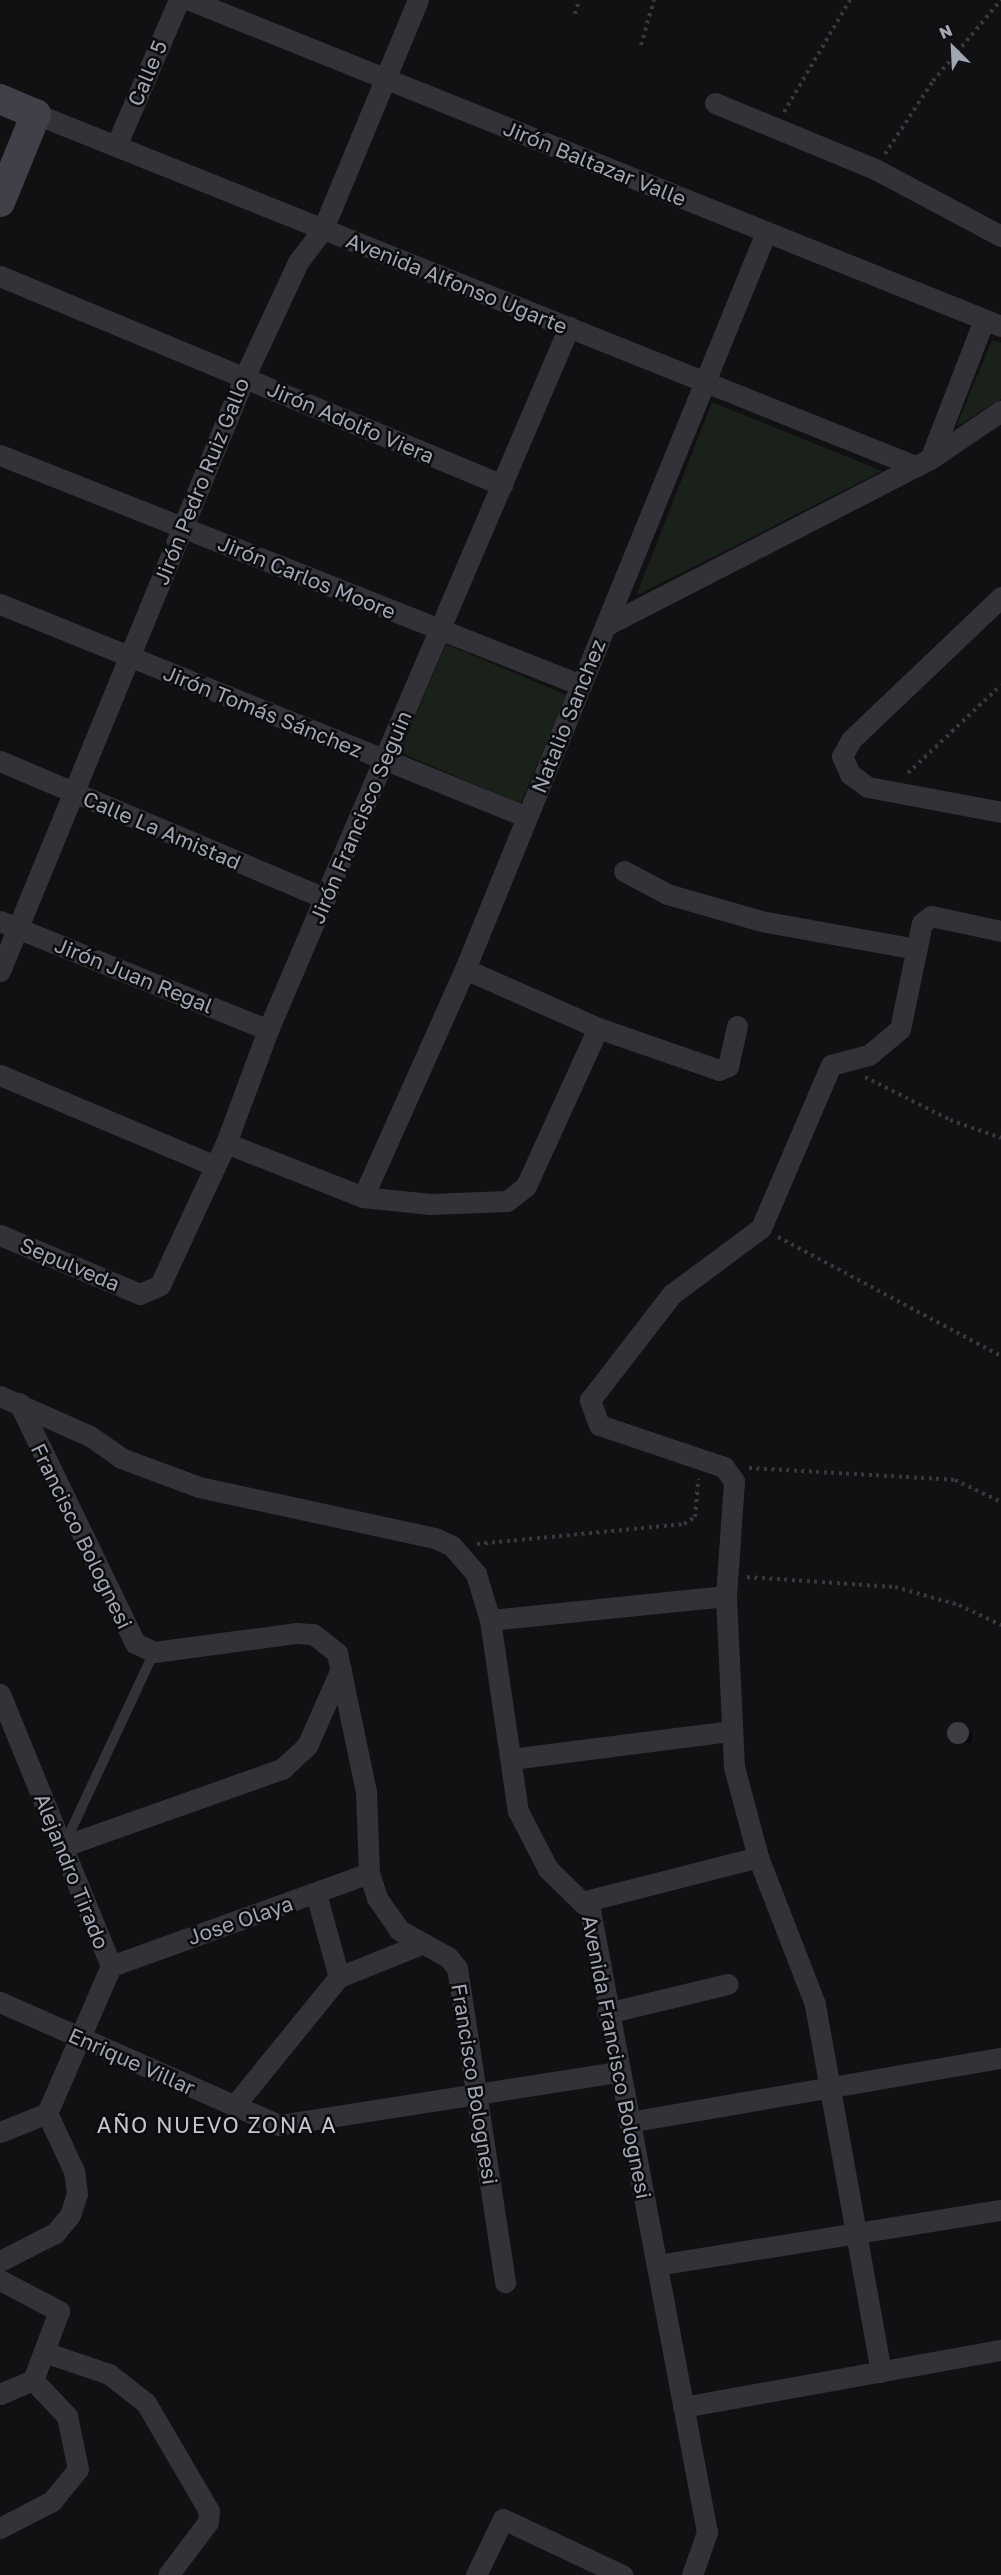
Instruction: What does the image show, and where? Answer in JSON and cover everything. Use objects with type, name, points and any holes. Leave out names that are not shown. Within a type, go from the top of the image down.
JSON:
[{"type":"street","name":"Calle 5","points":[[116,146],[179,0]]},
{"type":"street","name":"Jirón Baltazar Valle","points":[[190,0],[992,323]]},
{"type":"street","name":"Jirón Pedro Ruiz Gallo","points":[[0,971],[9,925],[74,792],[244,378],[298,262],[323,229],[418,0]]},
{"type":"street","name":"Avenida Alfonso Ugarte","points":[[0,99],[705,382],[922,463]]},
{"type":"street","points":[[715,103],[776,125],[875,169],[1001,236]]},
{"type":"street","points":[[0,202],[36,114]]},
{"type":"street","name":"Natalio Sanchez","points":[[363,1197],[465,969],[766,232]]},
{"type":"street","name":"Jirón Adolfo Viera","points":[[0,276],[502,485]]},
{"type":"street","points":[[922,463],[992,323]]},
{"type":"street","name":"Jirón Francisco Seguin","points":[[140,1294],[160,1285],[226,1143],[268,1030],[569,327]]},
{"type":"street","points":[[605,626],[922,463],[1001,411]]},
{"type":"street","name":"Jirón Carlos Moore","points":[[0,455],[581,685]]},
{"type":"street","points":[[1001,597],[850,740],[842,756],[850,774],[868,788],[1001,812]]},
{"type":"street","name":"Jirón Tomás Sánchez","points":[[0,604],[527,817]]},
{"type":"street","name":"Calle La Amistad","points":[[0,761],[325,898]]},
{"type":"street","points":[[624,872],[667,894],[761,921],[917,950]]},
{"type":"street","points":[[881,2372],[853,2231],[810,1987],[758,1857],[744,1815],[731,1731],[727,1586],[735,1491],[724,1467],[599,1425],[590,1400],[672,1293],[761,1228],[824,1074],[831,1065],[858,1060],[882,1048],[900,1029],[922,922],[931,916],[1001,931]]},
{"type":"street","name":"Jirón Juan Regal","points":[[9,925],[268,1030]]},
{"type":"street","points":[[465,969],[598,1028],[719,1070],[728,1066],[737,1026]]},
{"type":"street","points":[[226,1143],[363,1197],[491,1204],[518,1195],[598,1028]]},
{"type":"street","points":[[0,1075],[215,1166]]},
{"type":"street","name":"Sepulveda","points":[[0,1235],[140,1294]]},
{"type":"street","points":[[9,1399],[90,1436],[122,1458],[199,1487],[452,1546]]},
{"type":"street","name":"Francisco Bolognesi","points":[[9,1399],[122,1626],[135,1643],[154,1652],[313,1634],[337,1653],[366,1792],[369,1873],[388,1919],[421,1944],[448,1957],[457,1968],[478,2090],[505,2282]]},
{"type":"street","name":"Avenida Francisco Bolognesi","points":[[452,1546],[476,1574],[490,1620],[518,1811],[534,1846],[548,1869],[586,1901],[706,2532],[692,2575]]},
{"type":"street","points":[[490,1620],[727,1586]]},
{"type":"street","points":[[64,1846],[282,1769],[307,1746],[341,1669]]},
{"type":"street","name":"Alejandro Tirado","points":[[0,1694],[64,1846],[111,1966],[47,2113]]},
{"type":"street","points":[[511,1759],[731,1731]]},
{"type":"street","points":[[586,1901],[758,1857]]},
{"type":"street","name":"Jose Olaya","points":[[111,1966],[369,1873]]},
{"type":"street","points":[[316,1894],[339,1977]]},
{"type":"street","points":[[234,2106],[339,1977],[421,1944]]},
{"type":"street","points":[[606,2013],[728,1984]]},
{"type":"street","name":"Enrique Villar","points":[[0,2002],[279,2125],[478,2090],[618,2072]]},
{"type":"street","points":[[629,2122],[1001,2058]]},
{"type":"street","points":[[0,2132],[47,2113],[74,2171],[77,2194],[70,2215],[55,2233],[0,2260]]},
{"type":"street","points":[[657,2265],[853,2231],[1001,2210]]},
{"type":"street","points":[[0,2280],[59,2311],[33,2380],[0,2394]]},
{"type":"street","points":[[683,2407],[1001,2350]]},
{"type":"street","points":[[44,2352],[109,2373],[147,2403],[209,2511],[208,2522],[168,2575]]},
{"type":"street","points":[[0,2528],[52,2500],[78,2469],[68,2416],[33,2380]]},
{"type":"street","points":[[476,2575],[503,2519],[622,2575]]},
{"type":"lane","points":[[64,1846],[154,1652]]},
{"type":"path","points":[[575,14],[579,0]]},
{"type":"path","points":[[641,45],[654,0]]},
{"type":"path","points":[[776,125],[850,0]]},
{"type":"path","points":[[875,169],[933,81],[1001,0]]},
{"type":"path","points":[[889,792],[1001,685]]},
{"type":"path","points":[[858,1060],[862,1075],[950,1120],[1001,1138]]},
{"type":"path","points":[[761,1228],[1001,1356]]},
{"type":"path","points":[[452,1546],[684,1524],[695,1517],[699,1502],[698,1459]]},
{"type":"path","points":[[724,1467],[955,1480],[1001,1502]]},
{"type":"path","points":[[727,1586],[895,1587],[1001,1625]]},
{"type":"shaded area","points":[[992,340],[1001,343],[1001,399],[956,427]]},
{"type":"shaded area","points":[[712,402],[882,471],[636,596]]},
{"type":"shaded area","points":[[446,644],[567,695],[520,804],[400,753]]},
{"type":"building","points":[[958,1722],[966,1725],[969,1733],[966,1741],[958,1744],[950,1741],[947,1733],[950,1725]]},
{"type":"district","name":"AÑO NUEVO ZONA A","points":[[217,2125]]}]
